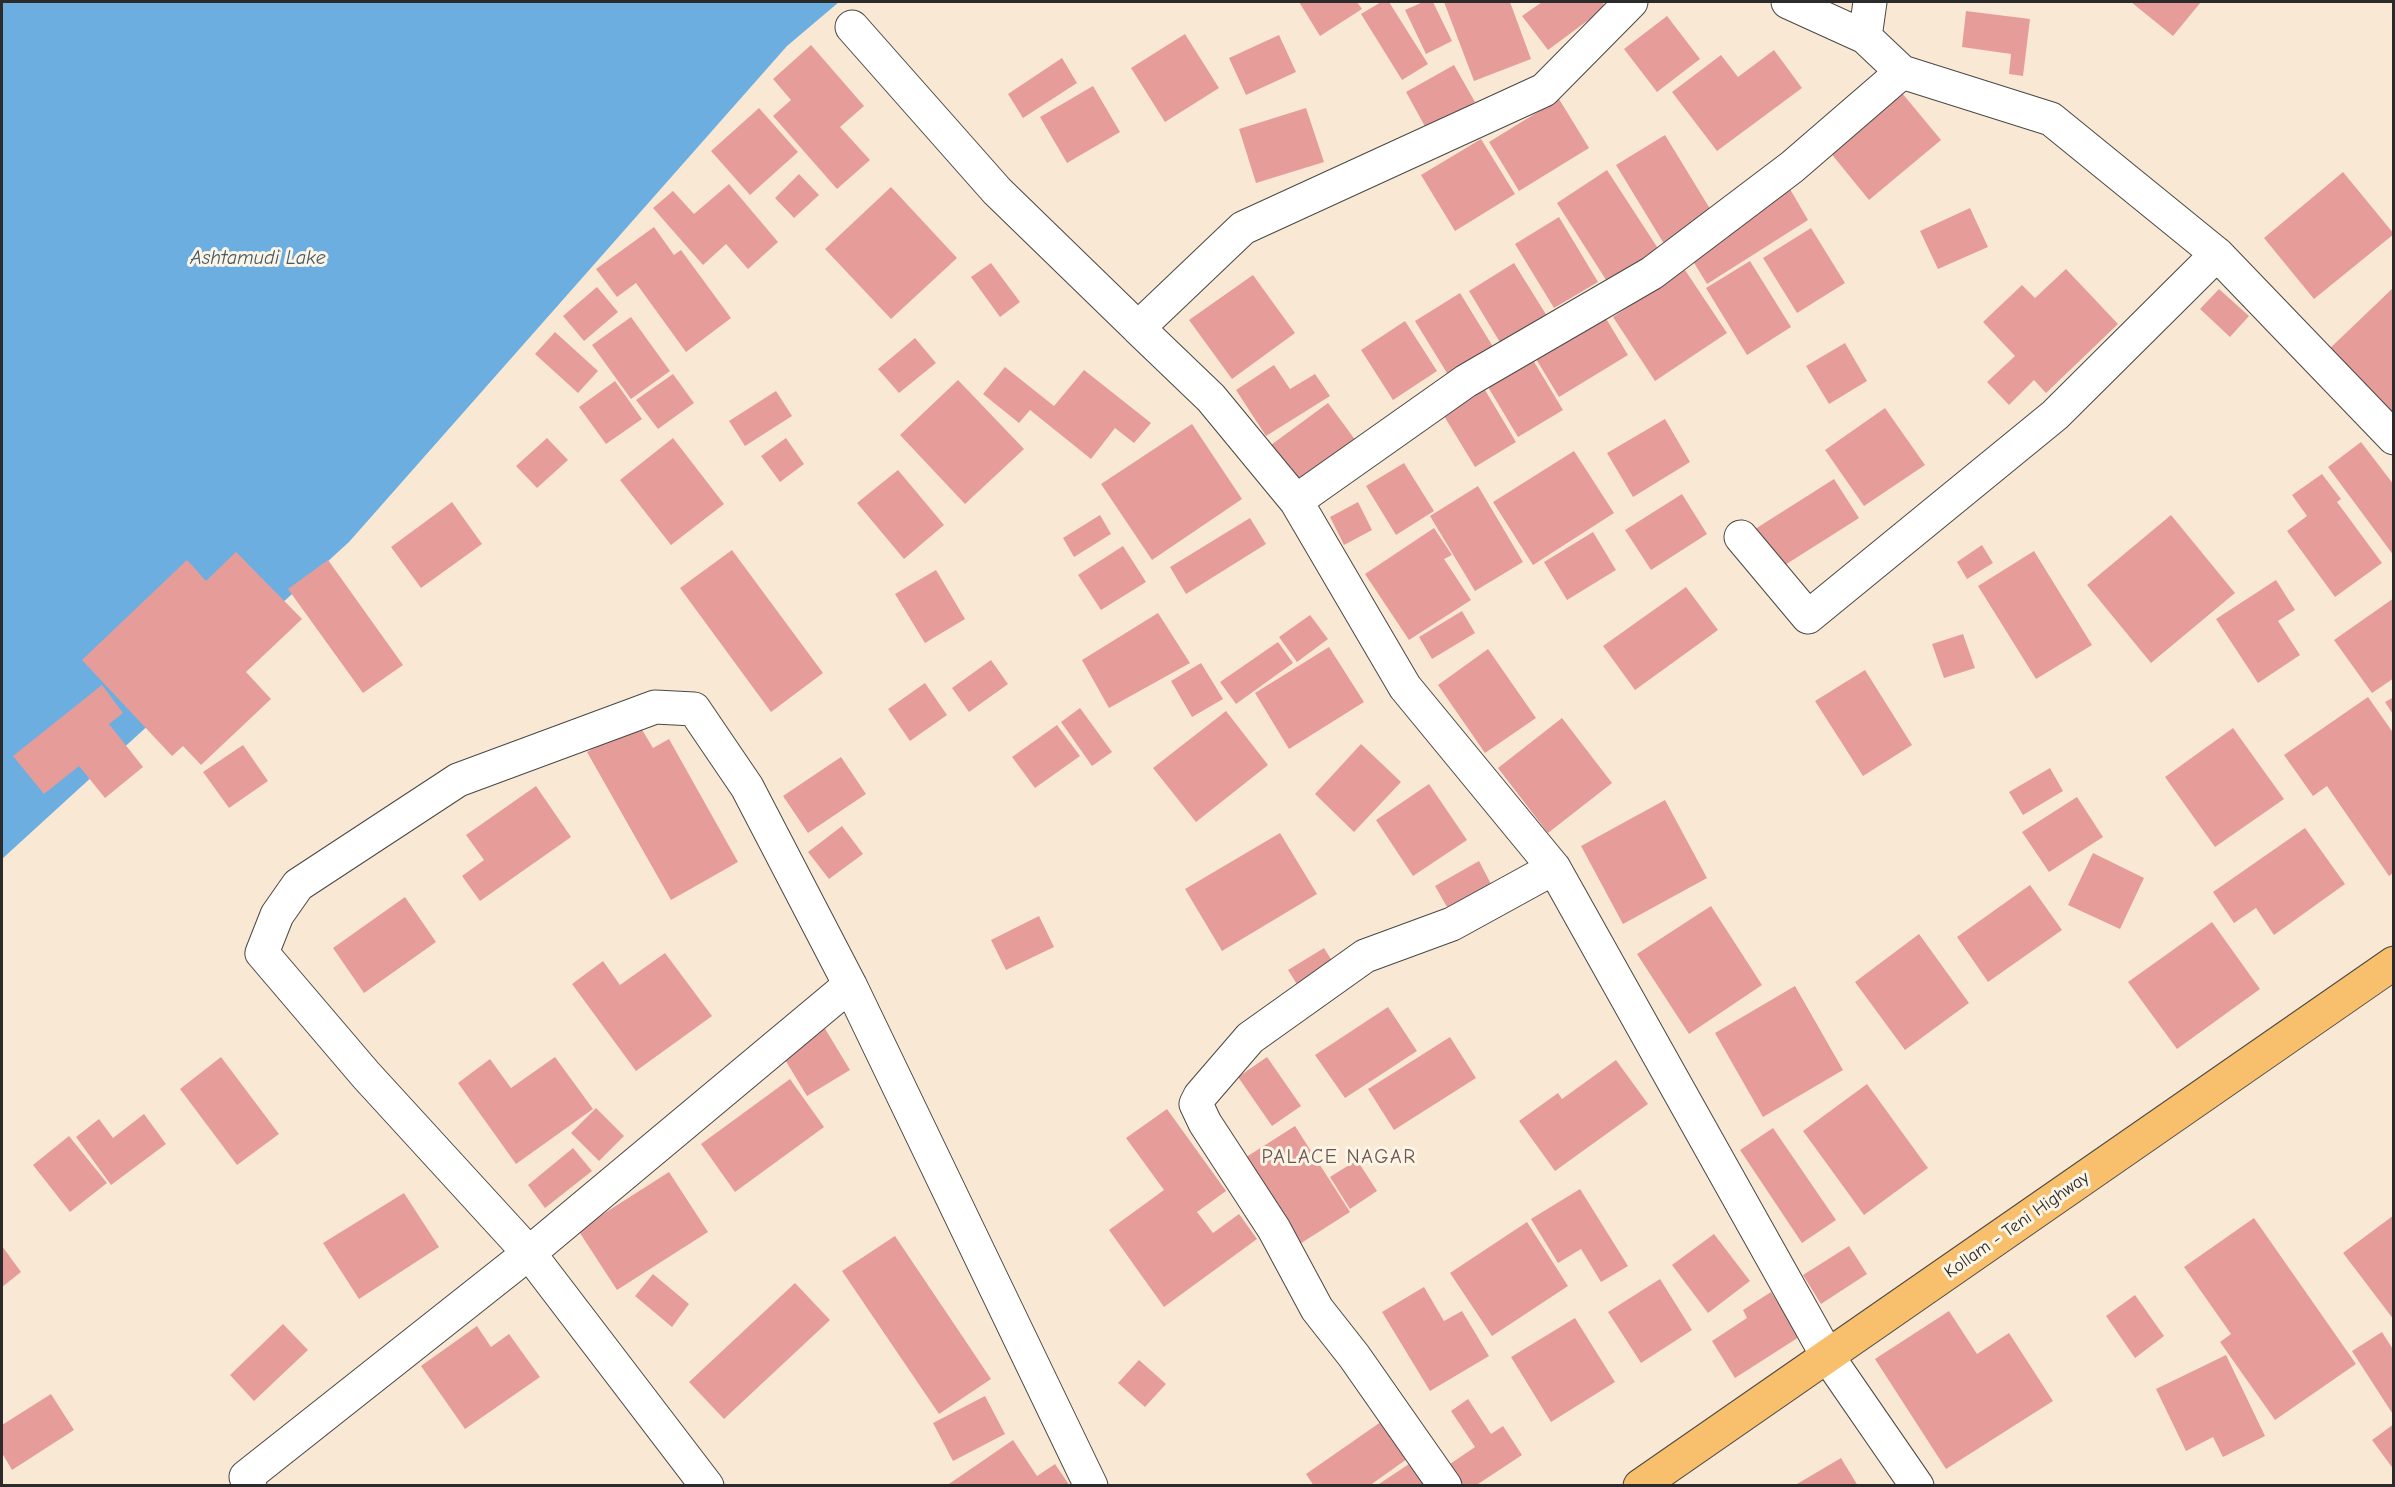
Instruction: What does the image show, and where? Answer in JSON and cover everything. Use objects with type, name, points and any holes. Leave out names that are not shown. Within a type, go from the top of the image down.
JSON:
[{"type":"main road","name":"Kollam - Teni Highway","points":[[1640,1485],[2394,963]]},
{"type":"street","points":[[1138,328],[1243,228],[1544,90],[1631,2]]},
{"type":"street","points":[[1788,2],[1865,37],[1902,72],[2051,118],[2217,254],[2394,438]]},
{"type":"street","points":[[1865,37],[1870,2]]},
{"type":"street","points":[[852,27],[997,191],[1211,398],[1296,501],[1406,687],[1554,867],[1828,1357],[1917,1485]]},
{"type":"street","points":[[1296,501],[1466,381],[1652,273],[1792,167],[1902,72]]},
{"type":"street","points":[[1741,537],[1808,617],[2055,415],[2217,254]]},
{"type":"street","points":[[706,1485],[529,1253],[366,1075],[262,953],[277,915],[298,885],[458,780],[655,707],[694,709],[747,787],[850,985],[1091,1485]]},
{"type":"street","points":[[1445,1485],[1374,1383],[1317,1308],[1274,1229],[1205,1123],[1196,1104],[1200,1096],[1250,1038],[1365,956],[1452,924],[1554,867]]},
{"type":"street","points":[[250,1485],[246,1477],[529,1253],[850,985]]},
{"type":"water","name":"Ashtamudi Lake","points":[[2,2],[839,2],[787,46],[349,542],[2,859]]},
{"type":"building","points":[[1299,2],[1357,2],[1362,9],[1320,36]]},
{"type":"building","points":[[1381,2],[1389,2],[1428,64],[1402,80],[1361,14]]},
{"type":"building","points":[[1423,2],[1433,2],[1452,41],[1426,54],[1405,10]]},
{"type":"building","points":[[1444,2],[1510,2],[1531,59],[1474,81]]},
{"type":"building","points":[[1542,2],[1602,2],[1606,7],[1548,50],[1522,16]]},
{"type":"building","points":[[2131,2],[2201,2],[2173,36]]},
{"type":"building","points":[[1966,11],[2030,19],[2023,76],[2009,74],[2011,54],[1962,47]]},
{"type":"building","points":[[1667,16],[1700,59],[1657,92],[1624,49]]},
{"type":"building","points":[[1185,34],[1219,88],[1165,122],[1131,68]]},
{"type":"building","points":[[1279,35],[1296,72],[1246,95],[1229,58]]},
{"type":"building","points":[[811,45],[864,106],[840,127],[870,160],[837,189],[773,116],[791,100],[773,79]]},
{"type":"building","points":[[1774,50],[1802,88],[1717,151],[1672,92],[1721,55],[1738,77]]},
{"type":"building","points":[[1062,58],[1077,83],[1023,118],[1008,94]]},
{"type":"building","points":[[1454,65],[1475,102],[1427,130],[1406,92]]},
{"type":"building","points":[[1093,86],[1120,132],[1067,163],[1040,117]]},
{"type":"building","points":[[1897,87],[1941,140],[1869,200],[1825,146]]},
{"type":"building","points":[[1559,99],[1589,148],[1519,191],[1489,142]]},
{"type":"building","points":[[759,108],[798,152],[750,195],[711,151]]},
{"type":"building","points":[[1306,108],[1324,162],[1256,183],[1239,129]]},
{"type":"building","points":[[1665,135],[1715,217],[1666,247],[1616,165]]},
{"type":"building","points":[[1481,139],[1515,194],[1455,231],[1421,175]]},
{"type":"building","points":[[1607,170],[1659,250],[1608,283],[1557,203]]},
{"type":"building","points":[[2343,172],[2394,234],[2314,299],[2264,238]]},
{"type":"building","points":[[799,174],[819,195],[794,218],[775,198]]},
{"type":"building","points":[[729,184],[778,242],[748,269],[726,244],[703,265],[653,208],[673,191],[694,214]]},
{"type":"building","points":[[891,187],[957,258],[891,319],[825,249]]},
{"type":"building","points":[[1790,189],[1808,220],[1707,284],[1688,253]]},
{"type":"building","points":[[1970,208],[1988,247],[1938,269],[1920,231]]},
{"type":"building","points":[[1559,217],[1598,282],[1554,308],[1515,244]]},
{"type":"building","points":[[654,227],[674,255],[681,250],[731,318],[686,352],[636,283],[617,297],[596,269]]},
{"type":"building","points":[[1811,228],[1845,283],[1797,313],[1763,258]]},
{"type":"building","points":[[1750,261],[1791,327],[1747,355],[1706,288]]},
{"type":"building","points":[[991,263],[1020,302],[1000,317],[971,277]]},
{"type":"building","points":[[1514,263],[1547,316],[1501,344],[1469,291]]},
{"type":"building","points":[[2066,269],[2118,324],[2046,393],[2034,380],[2009,405],[1987,382],[2015,356],[1983,322],[2022,285],[2035,298]]},
{"type":"building","points":[[1685,270],[1727,333],[1655,381],[1613,317]]},
{"type":"building","points":[[1253,275],[1295,333],[1232,379],[1189,320]]},
{"type":"building","points":[[597,287],[618,312],[584,341],[563,316]]},
{"type":"building","points":[[2394,287],[2394,425],[2325,353]]},
{"type":"building","points":[[2219,289],[2249,316],[2230,337],[2200,309]]},
{"type":"building","points":[[1460,293],[1495,350],[1450,378],[1415,321]]},
{"type":"building","points":[[1599,307],[1628,355],[1559,397],[1530,349]]},
{"type":"building","points":[[631,317],[670,371],[631,399],[592,345]]},
{"type":"building","points":[[1405,321],[1437,371],[1393,400],[1361,350]]},
{"type":"building","points":[[555,332],[598,371],[578,393],[535,354]]},
{"type":"building","points":[[915,338],[936,363],[899,393],[878,369]]},
{"type":"building","points":[[1845,343],[1867,381],[1829,404],[1806,366]]},
{"type":"building","points":[[1530,355],[1563,410],[1518,437],[1485,382]]},
{"type":"building","points":[[1274,365],[1290,389],[1315,374],[1330,396],[1266,436],[1236,390]]},
{"type":"building","points":[[1005,367],[1054,406],[1084,370],[1151,423],[1134,443],[1115,428],[1091,459],[1030,410],[1019,423],[983,394]]},
{"type":"building","points":[[673,374],[694,403],[658,429],[636,400]]},
{"type":"building","points":[[958,380],[1024,449],[965,504],[900,435]]},
{"type":"building","points":[[615,381],[642,419],[606,444],[579,407]]},
{"type":"building","points":[[1482,385],[1516,442],[1475,467],[1441,411]]},
{"type":"building","points":[[776,391],[792,416],[745,446],[729,421]]},
{"type":"building","points":[[1328,403],[1359,445],[1303,487],[1271,445]]},
{"type":"building","points":[[1885,408],[1925,465],[1864,506],[1825,450]]},
{"type":"building","points":[[1665,419],[1690,462],[1633,497],[1607,453]]},
{"type":"building","points":[[1192,424],[1242,499],[1152,560],[1101,484]]},
{"type":"building","points":[[547,438],[568,460],[537,488],[516,466]]},
{"type":"building","points":[[673,438],[724,504],[671,545],[620,480]]},
{"type":"building","points":[[786,438],[804,464],[780,482],[761,456]]},
{"type":"building","points":[[2361,442],[2394,485],[2394,556],[2328,467]]},
{"type":"building","points":[[1574,451],[1614,513],[1533,565],[1493,502]]},
{"type":"building","points":[[1404,463],[1434,511],[1396,535],[1366,486]]},
{"type":"building","points":[[898,470],[944,525],[904,559],[857,503]]},
{"type":"building","points":[[2322,474],[2341,499],[2337,502],[2382,563],[2335,597],[2287,531],[2307,516],[2292,495]]},
{"type":"building","points":[[1834,479],[1859,518],[1777,570],[1752,531]]},
{"type":"building","points":[[1478,486],[1523,562],[1475,591],[1430,516]]},
{"type":"building","points":[[1682,494],[1707,534],[1651,570],[1625,530]]},
{"type":"building","points":[[452,502],[482,544],[421,588],[391,547]]},
{"type":"building","points":[[1358,502],[1372,530],[1344,545],[1330,517]]},
{"type":"building","points":[[1100,515],[1111,534],[1074,557],[1063,538]]},
{"type":"building","points":[[2171,515],[2235,593],[2151,663],[2087,585]]},
{"type":"building","points":[[1250,518],[1266,544],[1186,594],[1170,567]]},
{"type":"building","points":[[1434,528],[1452,555],[1444,559],[1471,600],[1409,640],[1365,574]]},
{"type":"building","points":[[1593,532],[1616,570],[1567,600],[1544,562]]},
{"type":"building","points":[[1982,545],[1993,563],[1967,579],[1957,562]]},
{"type":"building","points":[[1123,546],[1146,582],[1101,610],[1078,575]]},
{"type":"building","points":[[732,550],[823,673],[771,712],[680,588]]},
{"type":"building","points":[[2034,551],[2092,645],[2036,679],[1978,586]]},
{"type":"building","points":[[236,552],[302,619],[246,672],[271,699],[201,765],[183,746],[172,756],[82,660],[187,560],[206,581]]},
{"type":"building","points":[[328,560],[403,665],[363,693],[288,589]]},
{"type":"building","points":[[936,570],[965,619],[925,643],[895,594]]},
{"type":"building","points":[[2276,580],[2295,610],[2278,621],[2300,655],[2258,683],[2216,619]]},
{"type":"building","points":[[1686,587],[1718,630],[1635,690],[1603,646]]},
{"type":"building","points":[[2394,598],[2394,678],[2372,693],[2334,640]]},
{"type":"building","points":[[1462,611],[1475,633],[1432,659],[1419,637]]},
{"type":"building","points":[[1158,613],[1190,663],[1109,708],[1082,660]]},
{"type":"building","points":[[1310,615],[1328,639],[1297,662],[1279,637]]},
{"type":"building","points":[[1963,634],[1975,668],[1944,678],[1932,644]]},
{"type":"building","points":[[1278,642],[1293,663],[1236,704],[1220,682]]},
{"type":"building","points":[[1329,647],[1364,702],[1289,749],[1255,693]]},
{"type":"building","points":[[1488,649],[1536,718],[1485,753],[1438,685]]},
{"type":"building","points":[[991,660],[1008,684],[969,712],[952,688]]},
{"type":"building","points":[[1201,663],[1223,699],[1192,717],[1171,681]]},
{"type":"building","points":[[1865,670],[1912,745],[1863,776],[1815,701]]},
{"type":"building","points":[[925,683],[947,715],[910,741],[888,709]]},
{"type":"building","points":[[102,685],[123,713],[109,724],[143,767],[105,798],[79,766],[44,794],[13,756]]},
{"type":"building","points":[[2368,697],[2394,734],[2394,872],[2389,876],[2327,786],[2313,796],[2284,755]]},
{"type":"building","points":[[2394,697],[2394,716],[2385,702]]},
{"type":"building","points":[[1080,708],[1112,752],[1092,766],[1061,722]]},
{"type":"building","points":[[1226,711],[1268,765],[1196,822],[1153,768]]},
{"type":"building","points":[[1562,718],[1612,783],[1548,833],[1498,768]]},
{"type":"building","points":[[638,723],[653,748],[669,739],[738,862],[671,900],[587,752]]},
{"type":"building","points":[[1057,725],[1080,756],[1035,788],[1012,757]]},
{"type":"building","points":[[2233,728],[2284,799],[2215,847],[2165,777]]},
{"type":"building","points":[[1361,744],[1401,782],[1354,832],[1315,794]]},
{"type":"building","points":[[243,745],[268,781],[229,808],[203,772]]},
{"type":"building","points":[[841,757],[866,794],[808,833],[783,796]]},
{"type":"building","points":[[2050,768],[2063,791],[2023,815],[2009,792]]},
{"type":"building","points":[[1429,784],[1467,840],[1413,876],[1376,820]]},
{"type":"building","points":[[536,786],[571,837],[480,901],[462,876],[484,860],[466,835]]},
{"type":"building","points":[[2077,797],[2103,837],[2049,872],[2022,832]]},
{"type":"building","points":[[1665,800],[1707,878],[1623,924],[1581,846]]},
{"type":"building","points":[[842,826],[863,854],[829,879],[808,852]]},
{"type":"building","points":[[2305,828],[2345,884],[2274,935],[2256,908],[2234,923],[2213,892]]},
{"type":"building","points":[[1280,833],[1317,894],[1222,951],[1185,889]]},
{"type":"building","points":[[2093,853],[2144,878],[2120,929],[2068,905]]},
{"type":"building","points":[[1479,861],[1491,884],[1447,907],[1435,886]]},
{"type":"building","points":[[2030,885],[2062,930],[1988,982],[1957,937]]},
{"type":"building","points":[[405,897],[436,942],[364,993],[333,948]]},
{"type":"building","points":[[1711,906],[1762,985],[1689,1034],[1637,954]]},
{"type":"building","points":[[1039,916],[1054,947],[1006,970],[991,940]]},
{"type":"building","points":[[2212,922],[2260,989],[2177,1049],[2128,982]]},
{"type":"building","points":[[1919,934],[1969,1003],[1905,1050],[1855,982]]},
{"type":"building","points":[[1324,948],[1336,967],[1300,989],[1288,970]]},
{"type":"building","points":[[665,953],[712,1016],[636,1071],[572,984],[603,961],[620,985]]},
{"type":"building","points":[[1795,986],[1843,1070],[1763,1117],[1715,1033]]},
{"type":"building","points":[[1388,1007],[1417,1051],[1345,1098],[1315,1055]]},
{"type":"building","points":[[824,1027],[850,1070],[807,1096],[781,1053]]},
{"type":"building","points":[[1450,1037],[1476,1078],[1394,1130],[1368,1089]]},
{"type":"building","points":[[221,1057],[279,1134],[237,1165],[180,1089]]},
{"type":"building","points":[[555,1057],[593,1109],[516,1164],[458,1083],[490,1059],[511,1088]]},
{"type":"building","points":[[1267,1057],[1301,1106],[1272,1126],[1238,1077]]},
{"type":"building","points":[[1616,1060],[1648,1104],[1555,1171],[1519,1121],[1558,1093],[1562,1099]]},
{"type":"building","points":[[790,1079],[824,1127],[735,1192],[701,1144]]},
{"type":"building","points":[[1867,1084],[1928,1168],[1864,1215],[1803,1131]]},
{"type":"building","points":[[596,1108],[624,1136],[599,1161],[571,1133]]},
{"type":"building","points":[[1167,1109],[1226,1191],[1197,1212],[1213,1233],[1239,1214],[1257,1239],[1164,1307],[1109,1230],[1164,1190],[1126,1138]]},
{"type":"building","points":[[144,1114],[166,1144],[111,1185],[76,1137],[99,1119],[113,1138]]},
{"type":"building","points":[[1295,1126],[1350,1212],[1295,1247],[1240,1161]]},
{"type":"building","points":[[1773,1128],[1836,1220],[1802,1243],[1740,1150]]},
{"type":"building","points":[[69,1136],[107,1183],[70,1212],[33,1165]]},
{"type":"building","points":[[573,1148],[592,1171],[545,1208],[528,1185]]},
{"type":"building","points":[[1357,1160],[1377,1191],[1350,1209],[1330,1177]]},
{"type":"building","points":[[669,1172],[708,1232],[617,1290],[578,1230]]},
{"type":"building","points":[[1580,1189],[1628,1266],[1601,1282],[1581,1249],[1558,1263],[1531,1219]]},
{"type":"building","points":[[404,1193],[439,1247],[359,1299],[323,1243]]},
{"type":"building","points":[[2394,1215],[2394,1320],[2343,1253]]},
{"type":"building","points":[[2254,1218],[2356,1364],[2275,1420],[2220,1342],[2231,1334],[2184,1267]]},
{"type":"building","points":[[1527,1222],[1568,1286],[1492,1336],[1450,1273]]},
{"type":"building","points":[[1714,1234],[1750,1281],[1708,1313],[1672,1265]]},
{"type":"building","points":[[895,1236],[991,1379],[939,1414],[842,1271]]},
{"type":"building","points":[[2,1246],[21,1272],[2,1287]]},
{"type":"building","points":[[1849,1246],[1867,1274],[1821,1304],[1803,1275]]},
{"type":"building","points":[[653,1274],[689,1304],[672,1327],[635,1296]]},
{"type":"building","points":[[1660,1279],[1692,1330],[1641,1363],[1608,1312]]},
{"type":"building","points":[[795,1283],[830,1320],[724,1419],[689,1382]]},
{"type":"building","points":[[1424,1287],[1444,1321],[1462,1311],[1489,1356],[1430,1391],[1382,1312]]},
{"type":"building","points":[[1771,1292],[1799,1337],[1735,1378],[1712,1341],[1747,1318],[1743,1310]]},
{"type":"building","points":[[2135,1295],[2164,1336],[2135,1358],[2106,1316]]},
{"type":"building","points":[[1949,1311],[1977,1354],[2009,1333],[2053,1401],[1946,1469],[1875,1359]]},
{"type":"building","points":[[1575,1318],[1615,1382],[1551,1422],[1511,1357]]},
{"type":"building","points":[[283,1324],[308,1350],[254,1401],[230,1375]]},
{"type":"building","points":[[477,1326],[491,1347],[509,1334],[540,1377],[465,1429],[421,1366]]},
{"type":"building","points":[[2382,1332],[2394,1351],[2394,1416],[2352,1351]]},
{"type":"building","points":[[2226,1355],[2265,1436],[2223,1457],[2213,1437],[2186,1451],[2156,1389]]},
{"type":"building","points":[[1139,1360],[1166,1384],[1145,1407],[1118,1383]]},
{"type":"building","points":[[51,1394],[74,1430],[12,1470],[2,1453],[2,1425]]},
{"type":"building","points":[[985,1396],[1005,1434],[953,1461],[933,1423]]},
{"type":"building","points":[[1468,1399],[1491,1434],[1503,1426],[1522,1455],[1475,1486],[1464,1486],[1450,1464],[1475,1447],[1451,1411]]},
{"type":"building","points":[[1388,1417],[1414,1454],[1369,1486],[1314,1486],[1306,1474]]},
{"type":"building","points":[[2394,1424],[2394,1470],[2372,1440]]},
{"type":"building","points":[[1013,1440],[1037,1476],[1055,1464],[1070,1486],[946,1486]]},
{"type":"building","points":[[1841,1458],[1858,1486],[1797,1484]]},
{"type":"building","points":[[1412,1462],[1427,1486],[1376,1486]]},
{"type":"district","name":"PALACE NAGAR","points":[[1339,1157]]}]
